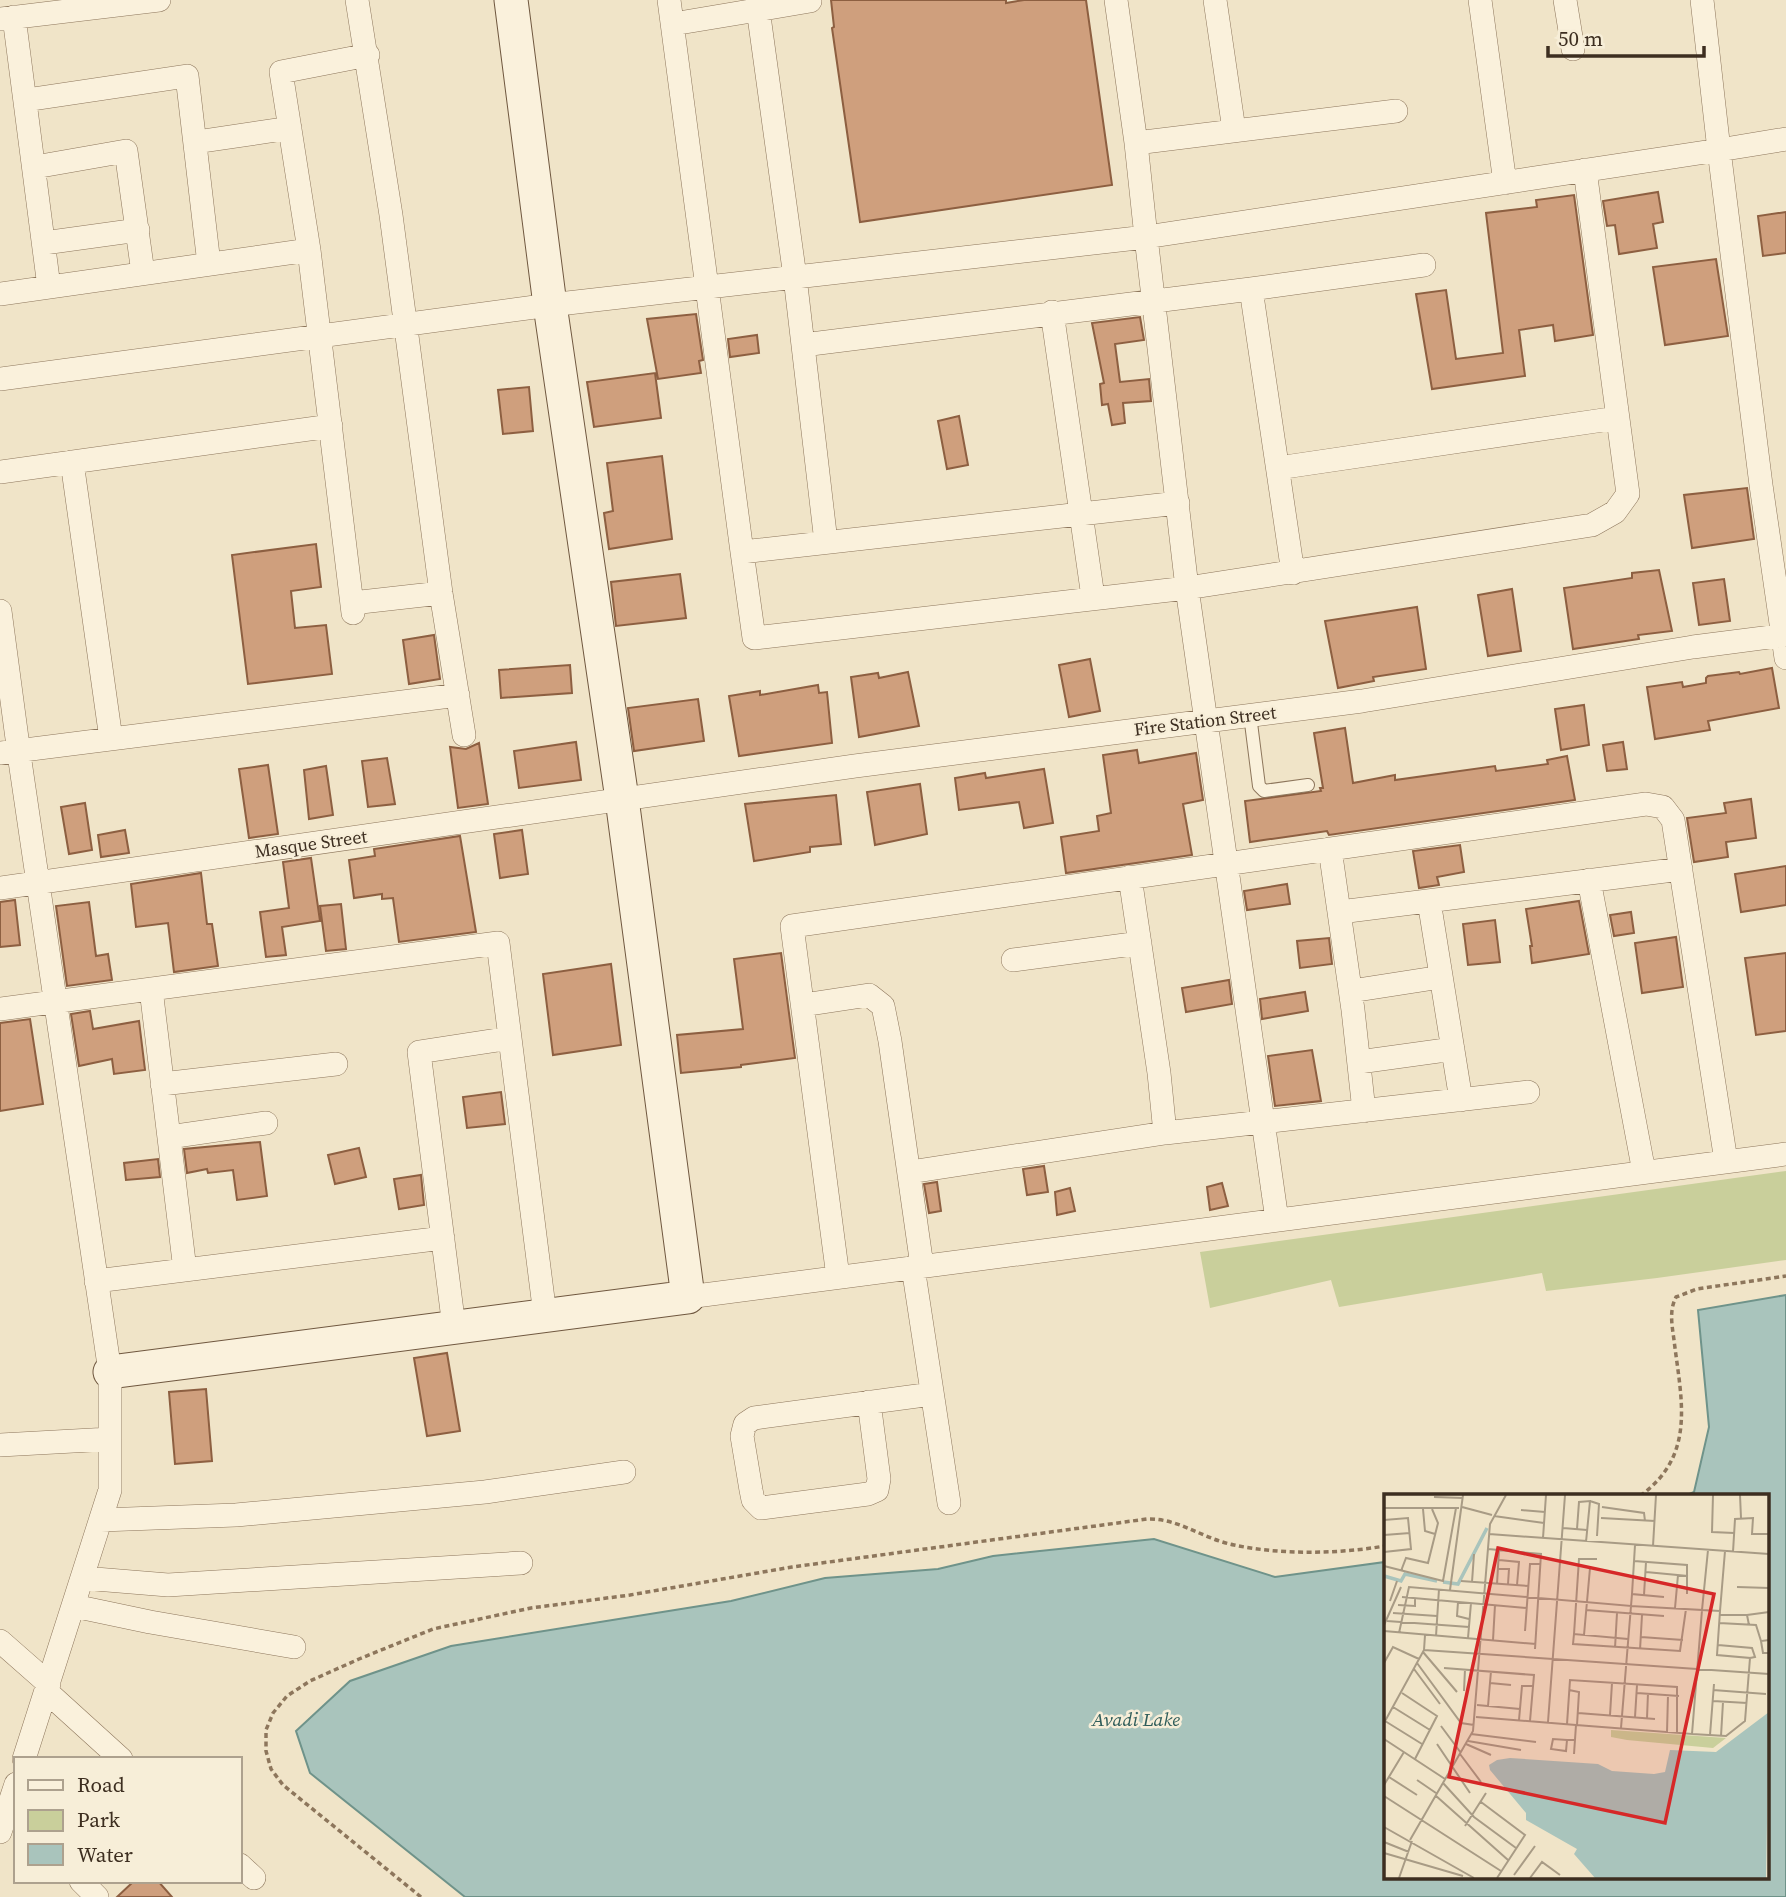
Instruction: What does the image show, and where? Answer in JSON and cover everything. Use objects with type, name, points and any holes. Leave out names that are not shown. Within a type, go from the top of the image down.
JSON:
[{"type":"street","points":[[49,287],[26,100],[7,18],[159,0]]},
{"type":"street","points":[[358,0],[368,55],[440,593],[464,735]]},
{"type":"street","points":[[511,0],[550,305],[622,799],[688,1297]]},
{"type":"street","points":[[669,0],[754,638],[1187,588],[1592,525],[1615,512],[1628,494],[1585,170]]},
{"type":"street","points":[[1116,0],[1136,143],[1187,588],[1277,1220]]},
{"type":"street","points":[[1215,0],[1234,130]]},
{"type":"street","points":[[1480,0],[1504,183]]},
{"type":"street","points":[[1565,0],[1573,49]]},
{"type":"street","points":[[1702,0],[1719,150],[1785,643]]},
{"type":"street","points":[[673,23],[810,1]]},
{"type":"street","points":[[758,9],[795,277],[826,542]]},
{"type":"street","points":[[368,55],[281,72],[309,250],[353,608],[440,593]]},
{"type":"street","points":[[26,100],[187,76],[209,264]]},
{"type":"street","points":[[1136,143],[1396,111]]},
{"type":"street","points":[[196,142],[290,128]]},
{"type":"street","points":[[0,379],[550,305],[1146,237],[1786,139]]},
{"type":"street","points":[[34,167],[125,152],[143,273]]},
{"type":"street","points":[[44,243],[138,230]]},
{"type":"street","points":[[0,293],[309,250]]},
{"type":"street","points":[[803,345],[1424,265]]},
{"type":"street","points":[[1251,289],[1293,573]]},
{"type":"street","points":[[1052,312],[1093,597]]},
{"type":"street","points":[[1278,468],[1617,418]]},
{"type":"street","points":[[0,472],[331,426]]},
{"type":"street","points":[[72,462],[111,739]]},
{"type":"street","points":[[742,552],[1178,503]]},
{"type":"street","points":[[0,611],[9,752],[38,884],[110,1372],[110,1490],[25,1757]]},
{"type":"street","name":"Fire Station Street","points":[[622,799],[855,765],[1362,701],[1693,647],[1785,643]]},
{"type":"street","points":[[9,752],[458,695]]},
{"type":"street","name":"Masque Street","points":[[0,888],[622,799]]},
{"type":"street","points":[[838,1277],[792,926],[1646,804],[1663,807],[1673,820],[1726,1161]]},
{"type":"street","points":[[1330,849],[1351,991],[1364,1111]]},
{"type":"street","points":[[1339,912],[1681,869]]},
{"type":"street","points":[[1130,877],[1159,1073],[1165,1133]]},
{"type":"street","points":[[1588,880],[1643,1172]]},
{"type":"street","points":[[1429,901],[1461,1100]]},
{"type":"street","points":[[0,1009],[498,943],[545,1315]]},
{"type":"street","points":[[1013,960],[1140,943]]},
{"type":"street","points":[[1351,991],[1441,977]]},
{"type":"street","points":[[151,989],[185,1270]]},
{"type":"street","points":[[803,1005],[869,995],[883,1006],[910,1172],[917,1267],[932,1394],[949,1503]]},
{"type":"street","points":[[454,1327],[419,1052],[510,1038]]},
{"type":"street","points":[[1359,1062],[1453,1049]]},
{"type":"street","points":[[162,1084],[336,1063]]},
{"type":"street","points":[[910,1172],[1165,1133],[1528,1093]]},
{"type":"street","points":[[169,1137],[267,1123]]},
{"type":"street","points":[[110,1372],[1786,1154]]},
{"type":"street","points":[[96,1281],[443,1238]]},
{"type":"street","points":[[869,1402],[879,1479],[877,1490],[868,1494],[761,1508],[753,1500],[742,1436],[745,1424],[754,1418],[869,1402],[932,1394]]},
{"type":"street","points":[[0,1445],[110,1439]]},
{"type":"street","points":[[101,1520],[236,1515],[485,1493],[624,1472]]},
{"type":"street","points":[[83,1578],[168,1585],[521,1563]]},
{"type":"street","points":[[74,1606],[294,1647]]},
{"type":"street","points":[[0,1641],[119,1757]]},
{"type":"street","points":[[5,1819],[14,1790]]},
{"type":"street","points":[[83,1883],[97,1897]]},
{"type":"lane","points":[[1250,715],[1259,786],[1264,791],[1308,785]]},
{"type":"path","points":[[1643,1494],[1663,1473],[1675,1453],[1682,1431],[1682,1408],[1671,1322],[1672,1305],[1676,1297],[1697,1289],[1786,1276]]},
{"type":"path","points":[[421,1897],[283,1785],[271,1769],[266,1751],[266,1730],[273,1713],[287,1696],[310,1682],[433,1629],[531,1608],[713,1582],[792,1567],[1146,1519],[1179,1523],[1232,1545],[1266,1549],[1334,1551],[1384,1546]]},
{"type":"green space","points":[[1786,1171],[1786,1260],[1546,1291],[1542,1273],[1339,1307],[1331,1280],[1210,1308],[1200,1252]]},
{"type":"water","name":"Avadi Lake","points":[[1786,1295],[1786,1897],[465,1897],[310,1773],[296,1731],[350,1681],[451,1646],[731,1601],[825,1578],[938,1569],[993,1556],[1154,1539],[1275,1577],[1384,1562],[1384,1880],[1768,1880],[1768,1494],[1690,1494],[1694,1492],[1709,1427],[1698,1310]]},
{"type":"building","points":[[831,0],[1006,0],[1006,3],[1024,0],[1086,0],[1112,185],[860,222],[832,28]]},
{"type":"building","points":[[1658,192],[1663,222],[1653,224],[1657,248],[1619,254],[1615,225],[1607,226],[1603,201]]},
{"type":"building","points":[[1574,195],[1593,335],[1555,341],[1553,325],[1519,330],[1525,376],[1432,389],[1416,294],[1446,290],[1456,359],[1503,353],[1486,213],[1537,207],[1536,200]]},
{"type":"building","points":[[1786,212],[1786,253],[1763,256],[1758,216]]},
{"type":"building","points":[[1716,259],[1728,336],[1665,345],[1653,267]]},
{"type":"building","points":[[696,314],[703,360],[699,361],[701,373],[658,379],[647,319]]},
{"type":"building","points":[[1140,317],[1144,340],[1115,344],[1120,382],[1149,379],[1151,401],[1123,403],[1125,423],[1112,425],[1108,404],[1102,405],[1100,384],[1104,383],[1092,323]]},
{"type":"building","points":[[757,335],[759,353],[730,357],[728,339]]},
{"type":"building","points":[[655,373],[661,418],[594,427],[587,382]]},
{"type":"building","points":[[529,387],[533,431],[503,434],[498,390]]},
{"type":"building","points":[[959,416],[968,465],[947,469],[938,421]]},
{"type":"building","points":[[662,456],[672,539],[609,549],[604,513],[613,511],[607,463]]},
{"type":"building","points":[[1747,488],[1754,539],[1692,548],[1684,495]]},
{"type":"building","points":[[316,544],[321,587],[291,591],[295,628],[326,625],[332,674],[248,684],[232,555]]},
{"type":"building","points":[[1659,570],[1672,631],[1638,635],[1639,639],[1573,649],[1564,588],[1632,578],[1632,573]]},
{"type":"building","points":[[680,574],[686,618],[616,626],[611,582]]},
{"type":"building","points":[[1724,579],[1730,621],[1699,625],[1693,583]]},
{"type":"building","points":[[1512,589],[1521,651],[1488,656],[1478,595]]},
{"type":"building","points":[[1417,607],[1426,669],[1373,677],[1374,681],[1338,688],[1325,621]]},
{"type":"building","points":[[434,635],[440,679],[409,684],[403,640]]},
{"type":"building","points":[[1090,659],[1100,711],[1069,717],[1059,665]]},
{"type":"building","points":[[570,665],[572,693],[501,698],[499,670]]},
{"type":"building","points":[[1772,668],[1779,708],[1708,721],[1710,730],[1655,739],[1647,687],[1682,682],[1683,687],[1706,683],[1708,676]]},
{"type":"building","points":[[908,672],[919,726],[859,737],[851,677],[878,673],[879,678]]},
{"type":"building","points":[[818,685],[819,693],[827,692],[832,743],[739,756],[729,696],[760,691],[760,695]]},
{"type":"building","points":[[698,699],[704,741],[634,751],[628,708]]},
{"type":"building","points":[[1584,705],[1589,745],[1561,750],[1555,709]]},
{"type":"building","points":[[1345,728],[1353,783],[1395,775],[1395,780],[1495,766],[1496,771],[1548,764],[1547,760],[1567,756],[1575,800],[1329,835],[1327,831],[1250,842],[1245,801],[1321,791],[1320,788],[1323,788],[1314,733]]},
{"type":"building","points":[[576,742],[581,780],[519,788],[514,751]]},
{"type":"building","points":[[1623,742],[1627,769],[1607,771],[1603,745]]},
{"type":"building","points":[[479,743],[488,804],[458,808],[450,747],[466,749]]},
{"type":"building","points":[[1137,750],[1139,763],[1196,753],[1203,800],[1183,804],[1192,855],[1066,873],[1061,837],[1099,831],[1097,816],[1111,813],[1103,755]]},
{"type":"building","points":[[387,758],[395,804],[368,807],[362,761]]},
{"type":"building","points":[[268,765],[278,834],[249,838],[239,769]]},
{"type":"building","points":[[326,766],[333,815],[309,819],[304,770]]},
{"type":"building","points":[[1044,769],[1053,823],[1024,828],[1019,802],[959,810],[955,778],[985,773],[986,778]]},
{"type":"building","points":[[920,784],[927,834],[875,845],[867,792]]},
{"type":"building","points":[[836,795],[841,844],[810,847],[810,852],[754,861],[745,804]]},
{"type":"building","points":[[1751,799],[1756,838],[1726,842],[1728,857],[1694,862],[1687,818],[1726,813],[1724,803]]},
{"type":"building","points":[[85,803],[92,850],[69,854],[61,807]]},
{"type":"building","points":[[125,830],[129,853],[101,857],[98,835]]},
{"type":"building","points":[[522,830],[528,874],[500,878],[494,834]]},
{"type":"building","points":[[460,836],[476,932],[399,942],[393,898],[382,899],[382,894],[354,898],[349,860],[375,856],[374,849]]},
{"type":"building","points":[[1460,845],[1464,872],[1437,877],[1439,885],[1419,888],[1413,851]]},
{"type":"building","points":[[311,858],[320,921],[282,927],[286,955],[266,957],[260,912],[289,908],[283,862]]},
{"type":"building","points":[[1786,866],[1786,905],[1741,912],[1735,874]]},
{"type":"building","points":[[201,873],[207,924],[212,924],[218,966],[174,972],[168,923],[136,927],[131,884]]},
{"type":"building","points":[[1287,884],[1290,904],[1247,910],[1244,891]]},
{"type":"building","points":[[15,900],[20,945],[0,947],[0,902]]},
{"type":"building","points":[[1579,901],[1589,954],[1532,963],[1526,909]]},
{"type":"building","points":[[89,902],[96,956],[108,954],[112,980],[67,986],[56,906]]},
{"type":"building","points":[[341,904],[346,949],[326,951],[320,906]]},
{"type":"building","points":[[1631,912],[1634,933],[1614,936],[1610,915]]},
{"type":"building","points":[[1495,920],[1500,962],[1468,965],[1463,924]]},
{"type":"building","points":[[1676,937],[1683,987],[1642,993],[1635,943]]},
{"type":"building","points":[[1329,938],[1332,964],[1300,968],[1297,941]]},
{"type":"building","points":[[781,953],[795,1058],[681,1073],[677,1035],[743,1029],[734,959]]},
{"type":"building","points":[[1786,953],[1786,1031],[1756,1035],[1745,958]]},
{"type":"building","points":[[611,964],[621,1045],[553,1055],[543,974]]},
{"type":"building","points":[[1229,980],[1232,1004],[1186,1012],[1182,988]]},
{"type":"building","points":[[1305,992],[1308,1011],[1262,1019],[1260,999]]},
{"type":"building","points":[[90,1011],[93,1029],[139,1021],[145,1070],[114,1074],[112,1059],[79,1066],[71,1014]]},
{"type":"building","points":[[30,1019],[43,1104],[0,1111],[0,1023]]},
{"type":"building","points":[[1312,1050],[1321,1101],[1275,1106],[1268,1056]]},
{"type":"building","points":[[501,1092],[505,1124],[467,1128],[463,1097]]},
{"type":"building","points":[[260,1142],[267,1196],[237,1200],[233,1170],[208,1173],[207,1169],[187,1173],[184,1149]]},
{"type":"building","points":[[359,1148],[366,1177],[335,1184],[328,1155]]},
{"type":"building","points":[[158,1159],[160,1177],[126,1180],[124,1163]]},
{"type":"building","points":[[1044,1166],[1048,1192],[1027,1195],[1023,1169]]},
{"type":"building","points":[[421,1175],[424,1205],[399,1209],[394,1179]]},
{"type":"building","points":[[937,1182],[941,1211],[929,1213],[924,1184]]},
{"type":"building","points":[[1222,1183],[1228,1206],[1210,1210],[1207,1187]]},
{"type":"building","points":[[1070,1188],[1075,1211],[1057,1215],[1055,1192]]},
{"type":"building","points":[[447,1353],[460,1431],[427,1436],[414,1358]]},
{"type":"building","points":[[206,1389],[212,1461],[175,1464],[169,1392]]},
{"type":"building","points":[[132,1883],[160,1883],[172,1897],[117,1897]]}]
